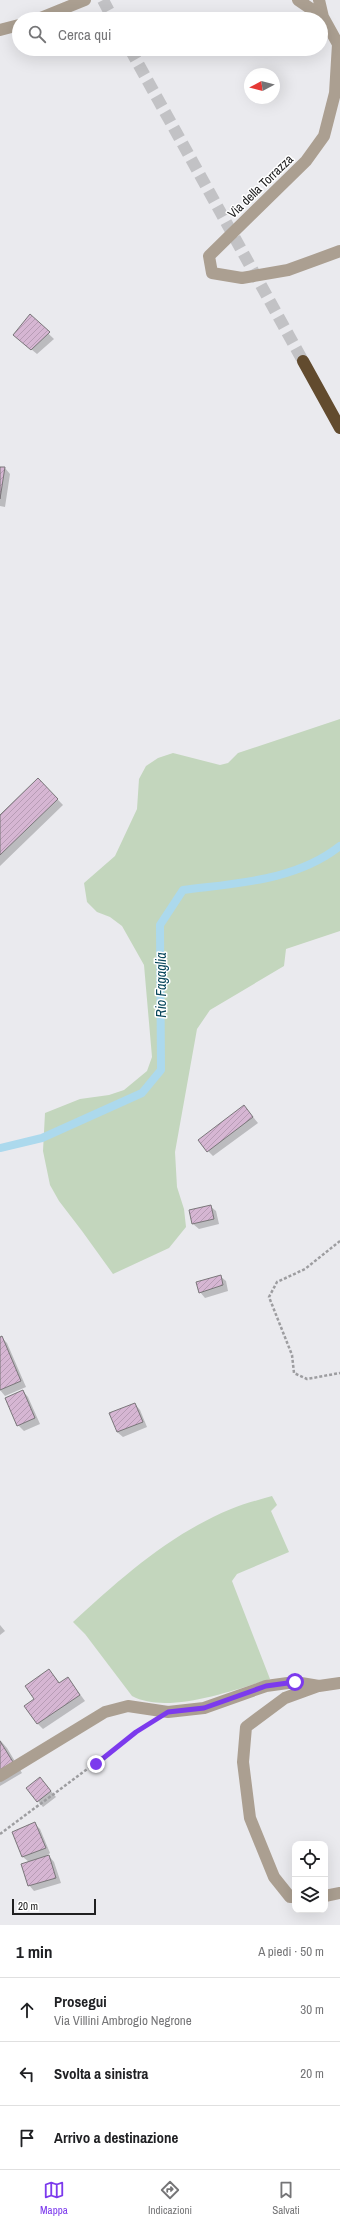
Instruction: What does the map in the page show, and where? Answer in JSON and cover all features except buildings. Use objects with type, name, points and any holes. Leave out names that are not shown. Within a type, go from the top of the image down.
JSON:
[{"type":"highway","points":[[303,361],[340,428]]},
{"type":"street","points":[[55,12],[84,0]]},
{"type":"street","name":"Via della Torrazza","points":[[298,0],[316,12]]},
{"type":"street","points":[[319,0],[323,12]]},
{"type":"street","name":"Via della Torrazza","points":[[328,25],[338,44],[335,93],[324,136],[306,161],[209,256],[212,273],[242,278],[288,270],[340,251]]},
{"type":"street","points":[[0,30],[12,27]]},
{"type":"street","points":[[0,1776],[105,1712],[128,1706],[168,1712],[204,1708],[266,1686],[295,1682],[319,1686]]},
{"type":"street","points":[[292,1897],[290,1897],[274,1877],[250,1818],[243,1762],[246,1726],[285,1698],[319,1686],[340,1683]]},
{"type":"street","points":[[328,1895],[340,1893]]},
{"type":"path","points":[[340,1240],[304,1270],[277,1282],[268,1297],[292,1355],[294,1373],[307,1379],[340,1373]]},
{"type":"path","points":[[0,1834],[136,1732],[168,1712]]},
{"type":"green space","points":[[340,719],[340,931],[286,949],[284,966],[210,1010],[197,1029],[175,1152],[177,1187],[184,1209],[186,1227],[169,1248],[113,1274],[59,1201],[50,1185],[43,1151],[45,1113],[80,1099],[109,1095],[124,1090],[147,1071],[152,1057],[144,965],[122,926],[110,917],[97,912],[87,902],[84,883],[115,856],[137,809],[139,779],[146,766],[158,758],[173,753],[220,765],[228,763],[238,753]]},
{"type":"green space","points":[[272,1496],[277,1505],[271,1511],[289,1552],[237,1574],[232,1581],[270,1679],[201,1699],[182,1702],[163,1703],[147,1701],[132,1696],[85,1634],[73,1622],[109,1589],[147,1558],[187,1531],[231,1509]]},
{"type":"waterway","name":"Rio Fagaglia","points":[[0,1148],[42,1138],[142,1093],[161,1070],[160,925],[183,890],[245,882],[285,873],[304,867],[323,858],[340,846]]},
{"type":"tunnel","points":[[103,0],[109,12]]},
{"type":"tunnel","points":[[134,56],[303,361]]},
{"type":"route","points":[[96,1764],[136,1732],[168,1712],[204,1708],[266,1686],[295,1682]]}]
